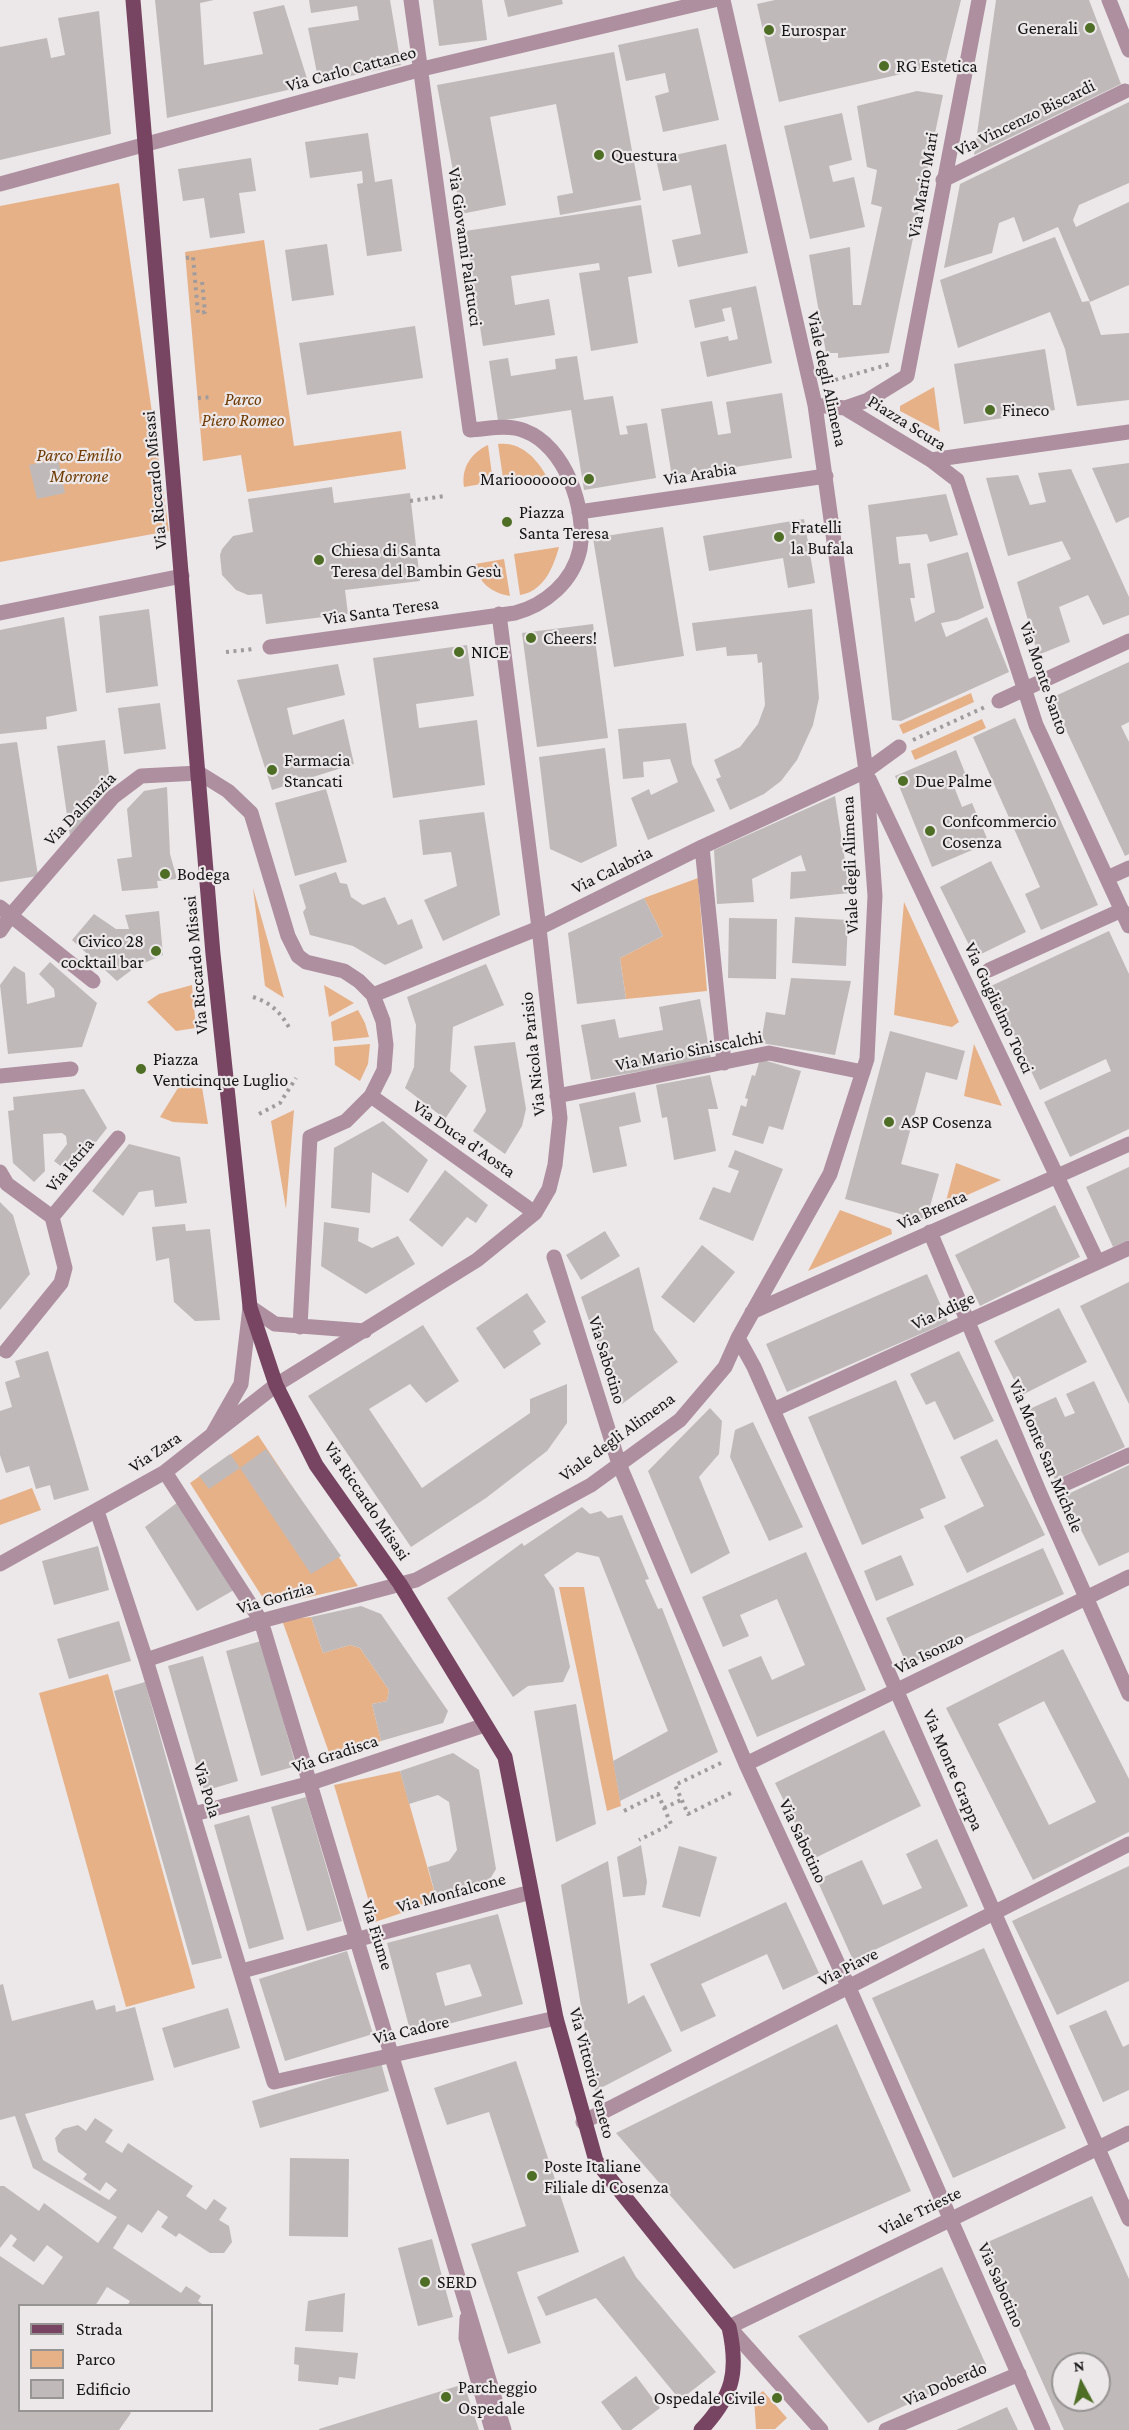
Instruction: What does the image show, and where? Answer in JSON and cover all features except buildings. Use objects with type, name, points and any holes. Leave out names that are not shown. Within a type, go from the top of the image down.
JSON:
[{"type":"main road","name":"Via Riccardo Misasi","points":[[133,0],[214,965],[250,1307],[276,1385],[316,1465],[400,1584],[505,1757],[531,1892]]},
{"type":"main road","name":"Via Vittorio Veneto","points":[[531,1892],[556,2018],[583,2122],[596,2161],[729,2327],[735,2355],[732,2384],[720,2410],[701,2430]]},
{"type":"street","name":"Via Giovanni Palatucci","points":[[411,0],[470,430],[501,427],[525,431],[549,447],[565,467],[579,512]]},
{"type":"street","name":"Via Carlo Cattaneo","points":[[0,184],[147,146],[422,69],[714,0]]},
{"type":"street","name":"Viale degli Alimena","points":[[416,1580],[591,1485],[680,1420],[725,1367],[752,1312],[830,1174],[867,1059],[875,896],[866,771],[826,476],[815,405],[723,0]]},
{"type":"street","name":"Via Mario Mari","points":[[907,376],[979,0]]},
{"type":"street","points":[[1109,0],[1129,50]]},
{"type":"street","name":"Via Vincenzo Biscardi","points":[[943,180],[1125,92]]},
{"type":"street","name":"Piazza Scura","points":[[815,405],[845,408],[868,400],[907,376]]},
{"type":"street","name":"Piazza Scura","points":[[845,408],[948,472]]},
{"type":"street","points":[[931,460],[1129,432]]},
{"type":"street","name":"Via Monte Santo","points":[[948,472],[957,480],[964,496],[1036,725],[1129,926]]},
{"type":"street","name":"Via Arabia","points":[[579,512],[826,476]]},
{"type":"street","points":[[499,614],[515,614],[534,608],[550,597],[569,576],[580,549],[579,512]]},
{"type":"street","points":[[0,613],[182,576]]},
{"type":"street","name":"Via Santa Teresa","points":[[270,647],[499,614]]},
{"type":"street","name":"Via Nicola Parisio","points":[[212,1435],[276,1385],[477,1260],[535,1213],[549,1189],[555,1165],[560,1118],[539,928],[499,614]]},
{"type":"street","points":[[999,701],[1129,641]]},
{"type":"street","name":"Via Calabria","points":[[373,995],[539,928],[702,847],[866,771],[899,747]]},
{"type":"street","name":"Via Guglielmo Tocci","points":[[866,771],[1097,1262]]},
{"type":"street","points":[[199,773],[228,791],[252,813],[288,936],[297,956],[306,962],[344,971],[373,995],[383,1021],[386,1045],[384,1070],[371,1096],[346,1121],[310,1137],[300,1327]]},
{"type":"street","name":"Via Dalmazia","points":[[5,911],[113,797],[141,776],[199,773]]},
{"type":"street","points":[[702,847],[724,1063]]},
{"type":"street","points":[[1107,878],[1129,868]]},
{"type":"street","points":[[989,970],[1122,910]]},
{"type":"street","points":[[0,931],[5,911],[93,981]]},
{"type":"street","name":"Via Mario Siniscalchi","points":[[558,1096],[769,1053],[863,1072]]},
{"type":"street","points":[[0,1076],[71,1069]]},
{"type":"street","name":"Via Duca d'Aosta","points":[[371,1096],[535,1213]]},
{"type":"street","name":"Via Istria","points":[[52,1217],[118,1138]]},
{"type":"street","name":"Via Brenta","points":[[752,1312],[1129,1144]]},
{"type":"street","points":[[0,1172],[7,1184],[52,1217],[65,1268],[61,1283],[6,1351]]},
{"type":"street","name":"Via Monte San Michele","points":[[930,1232],[1129,1694]]},
{"type":"street","name":"Via Adige","points":[[773,1410],[1129,1248]]},
{"type":"street","name":"Via Sabotino","points":[[554,1257],[619,1464],[746,1764],[849,1988],[1044,2430]]},
{"type":"street","points":[[250,1307],[275,1324],[365,1331]]},
{"type":"street","name":"Via Zara","points":[[0,1564],[165,1472],[212,1435],[241,1384],[250,1307]]},
{"type":"street","name":"Via Monte Grappa","points":[[738,1338],[773,1410],[898,1690],[1129,2219]]},
{"type":"street","points":[[1067,1483],[1129,1455]]},
{"type":"street","name":"Via Fiume","points":[[165,1472],[261,1621],[504,2430]]},
{"type":"street","name":"Via Pola","points":[[97,1511],[146,1660],[274,2082]]},
{"type":"street","name":"Via Isonzo","points":[[746,1764],[1129,1577]]},
{"type":"street","name":"Via Gorizia","points":[[146,1660],[261,1621],[416,1580]]},
{"type":"street","name":"Via Gradisca","points":[[194,1815],[311,1783],[485,1725]]},
{"type":"street","name":"Via Piave","points":[[583,2122],[1129,1844]]},
{"type":"street","name":"Via Monfalcone","points":[[242,1971],[531,1892]]},
{"type":"street","name":"Via Cadore","points":[[274,2082],[556,2018]]},
{"type":"street","name":"Viale Trieste","points":[[729,2327],[1129,2133]]},
{"type":"street","points":[[467,2306],[466,2338],[478,2407],[492,2430]]},
{"type":"street","name":"Via Vittorio Veneto","points":[[729,2327],[821,2430]]},
{"type":"street","name":"Via Doberdo","points":[[885,2430],[1019,2374]]},
{"type":"path","points":[[186,258],[193,258],[198,313],[205,312],[202,281]]},
{"type":"path","points":[[198,398],[211,397]]},
{"type":"path","points":[[410,501],[445,496]]},
{"type":"path","points":[[419,575],[456,570]]},
{"type":"path","points":[[226,652],[270,647]]},
{"type":"path","points":[[899,747],[999,701]]},
{"type":"path","points":[[253,997],[275,1008],[284,1017],[291,1031]]},
{"type":"path","points":[[259,1114],[280,1103],[296,1078]]},
{"type":"path","points":[[721,1763],[675,1785],[681,1800],[688,1814],[733,1792]]},
{"type":"path","points":[[624,1811],[658,1794],[671,1824],[639,1840]]},
{"type":"path","points":[[664,1808],[681,1800]]},
{"type":"green space","name":"Parco Emilio Morrone","points":[[119,183],[169,531],[0,562],[0,206]]},
{"type":"green space","name":"Parco Piero Romeo","points":[[264,240],[294,446],[401,431],[406,469],[247,492],[241,455],[203,461],[185,252]]},
{"type":"green space","points":[[934,387],[940,432],[900,411],[900,406]]},
{"type":"green space","points":[[498,444],[515,446],[528,453],[548,479],[504,485]]},
{"type":"green space","points":[[488,445],[493,482],[464,487],[463,480],[468,462]]},
{"type":"green space","points":[[559,547],[554,563],[541,584],[528,593],[520,595],[514,554]]},
{"type":"green space","points":[[504,559],[510,596],[486,586],[475,564]]},
{"type":"green space","points":[[971,693],[974,702],[903,734],[899,725]]},
{"type":"green space","points":[[982,719],[986,728],[915,760],[911,751]]},
{"type":"green space","points":[[698,878],[707,991],[626,999],[620,958],[663,936],[644,898]]},
{"type":"green space","points":[[253,888],[284,998],[265,986]]},
{"type":"green space","points":[[904,902],[959,1022],[952,1027],[894,1015]]},
{"type":"green space","points":[[192,985],[196,1028],[176,1031],[147,1002],[159,994]]},
{"type":"green space","points":[[324,985],[354,1003],[329,1017]]},
{"type":"green space","points":[[358,1010],[369,1037],[333,1041],[331,1022]]},
{"type":"green space","points":[[370,1044],[368,1064],[360,1081],[335,1065],[334,1047]]},
{"type":"green space","points":[[974,1044],[1002,1106],[964,1096]]},
{"type":"green space","points":[[201,1081],[208,1124],[173,1122],[160,1117],[181,1083]]},
{"type":"green space","points":[[294,1110],[286,1209],[271,1121]]},
{"type":"green space","points":[[956,1163],[1001,1180],[945,1205]]},
{"type":"green space","points":[[840,1210],[891,1229],[892,1234],[808,1271]]},
{"type":"green space","points":[[258,1435],[358,1586],[268,1606],[190,1483]]},
{"type":"green space","points":[[32,1488],[41,1510],[0,1525],[0,1500]]},
{"type":"green space","points":[[559,1587],[584,1587],[621,1806],[607,1811]]},
{"type":"green space","points":[[311,1617],[323,1653],[350,1645],[360,1648],[389,1690],[387,1701],[372,1704],[381,1741],[332,1761],[282,1620]]},
{"type":"green space","points":[[108,1674],[195,1988],[126,2007],[39,1693]]},
{"type":"green space","points":[[400,1771],[437,1901],[375,1922],[334,1785]]},
{"type":"green space","points":[[763,2391],[787,2418],[775,2429],[756,2429],[754,2398]]},
{"type":"place","name":"Generali","points":[[1090,28]]},
{"type":"place","name":"Eurospar","points":[[769,30]]},
{"type":"place","name":"RG Estetica","points":[[884,66]]},
{"type":"place","name":"Questura","points":[[599,155]]},
{"type":"place","name":"Fineco","points":[[990,410]]},
{"type":"place","name":"Mariooooooo","points":[[589,479]]},
{"type":"place","name":"Piazza Santa Teresa","points":[[507,522]]},
{"type":"place","name":"Fratelli la Bufala","points":[[779,537]]},
{"type":"place","name":"Chiesa di Santa Teresa del Bambin Gesù","points":[[319,560]]},
{"type":"place","name":"Cheers!","points":[[531,638]]},
{"type":"place","name":"NICE","points":[[459,652]]},
{"type":"place","name":"Farmacia Stancati","points":[[272,770]]},
{"type":"place","name":"Due Palme","points":[[903,781]]},
{"type":"place","name":"Confcommercio Cosenza","points":[[930,831]]},
{"type":"place","name":"Bodega","points":[[165,874]]},
{"type":"place","name":"Civico 28 cocktail bar","points":[[156,951]]},
{"type":"place","name":"Piazza Venticinque Luglio","points":[[141,1069]]},
{"type":"place","name":"ASP Cosenza","points":[[889,1122]]},
{"type":"place","name":"Poste Italiane Filiale di Cosenza","points":[[532,2176]]},
{"type":"place","name":"SERD","points":[[425,2282]]},
{"type":"place","name":"Parcheggio Ospedale","points":[[446,2397]]},
{"type":"place","name":"Ospedale Civile","points":[[777,2398]]}]
